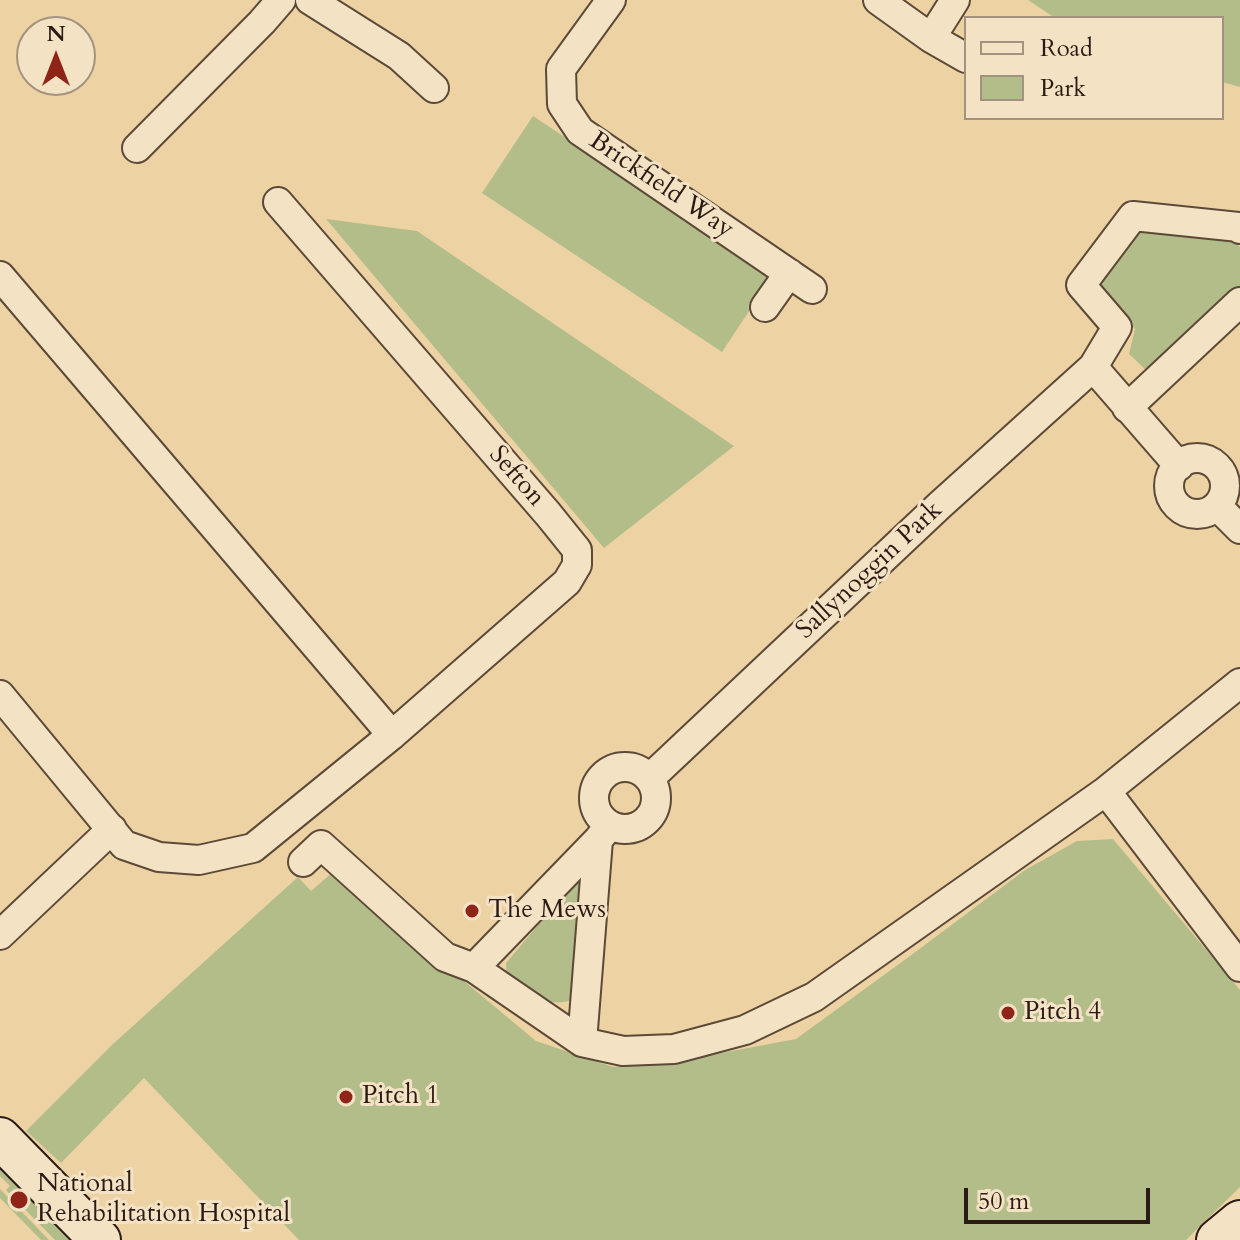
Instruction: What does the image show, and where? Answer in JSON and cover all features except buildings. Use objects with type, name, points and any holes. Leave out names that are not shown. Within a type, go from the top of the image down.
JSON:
[{"type":"main road","points":[[0,1138],[100,1240]]},
{"type":"main road","points":[[1217,1240],[1240,1221]]},
{"type":"street","points":[[137,148],[281,0]]},
{"type":"street","points":[[310,0],[399,56],[434,88]]},
{"type":"street","name":"Brickfield Way","points":[[611,0],[561,69],[562,104],[580,131],[800,281],[765,307]]},
{"type":"street","points":[[878,0],[931,38],[964,57]]},
{"type":"street","points":[[931,38],[955,0]]},
{"type":"street","name":"Sefton","points":[[0,695],[124,845],[159,857],[199,860],[253,848],[392,735],[567,582],[577,565],[577,550],[278,202]]},
{"type":"street","name":"Sallynoggin Park","points":[[650,778],[940,505],[1093,367],[1117,327],[1081,285],[1133,216],[1240,229]]},
{"type":"street","points":[[0,276],[392,735]]},
{"type":"street","points":[[1127,408],[1240,302]]},
{"type":"street","points":[[1093,367],[1179,466]]},
{"type":"street","points":[[1195,458],[1212,462],[1224,477],[1223,498],[1217,506],[1196,514],[1177,505],[1170,489],[1173,472],[1195,458]]},
{"type":"street","points":[[1217,506],[1240,529]]},
{"type":"street","points":[[303,862],[321,845],[445,957],[474,968],[582,1042],[623,1051],[674,1049],[745,1030],[814,997],[1106,791],[1240,683]]},
{"type":"street","points":[[474,968],[604,833],[640,826],[648,819],[656,801],[656,791],[650,778],[636,769],[616,769],[600,781],[595,790],[594,800],[604,833],[582,1042]]},
{"type":"street","points":[[1106,791],[1240,967]]},
{"type":"street","points":[[0,935],[112,829]]},
{"type":"green space","points":[[1028,0],[1240,0],[1240,87],[1224,83],[1224,16],[1052,16]]},
{"type":"green space","points":[[533,116],[773,275],[722,352],[482,193]]},
{"type":"green space","points":[[326,219],[417,231],[734,446],[604,548]]},
{"type":"green space","points":[[1132,229],[1231,239],[1240,247],[1240,288],[1146,370],[1129,354],[1135,329],[1100,286],[1101,273]]},
{"type":"green space","points":[[1113,839],[1240,990],[1240,1187],[1186,1240],[299,1240],[144,1078],[61,1163],[26,1131],[113,1044],[298,877],[311,891],[333,872],[536,1041],[613,1067],[673,1062],[796,1039],[1025,870],[1077,841]]},
{"type":"green space","points":[[589,865],[571,1000],[546,1001],[507,979],[506,963]]},
{"type":"green space","points":[[0,1162],[87,1240],[55,1240],[6,1190],[10,1186],[0,1176]]},
{"type":"green space","points":[[0,1189],[49,1240],[41,1240],[0,1198]]},
{"type":"place","name":"The Mews","points":[[472,911]]},
{"type":"place","name":"Pitch 4","points":[[1008,1013]]},
{"type":"place","name":"Pitch 1","points":[[346,1097]]},
{"type":"place","name":"National Rehabilitation Hospital","points":[[19,1200]]}]
